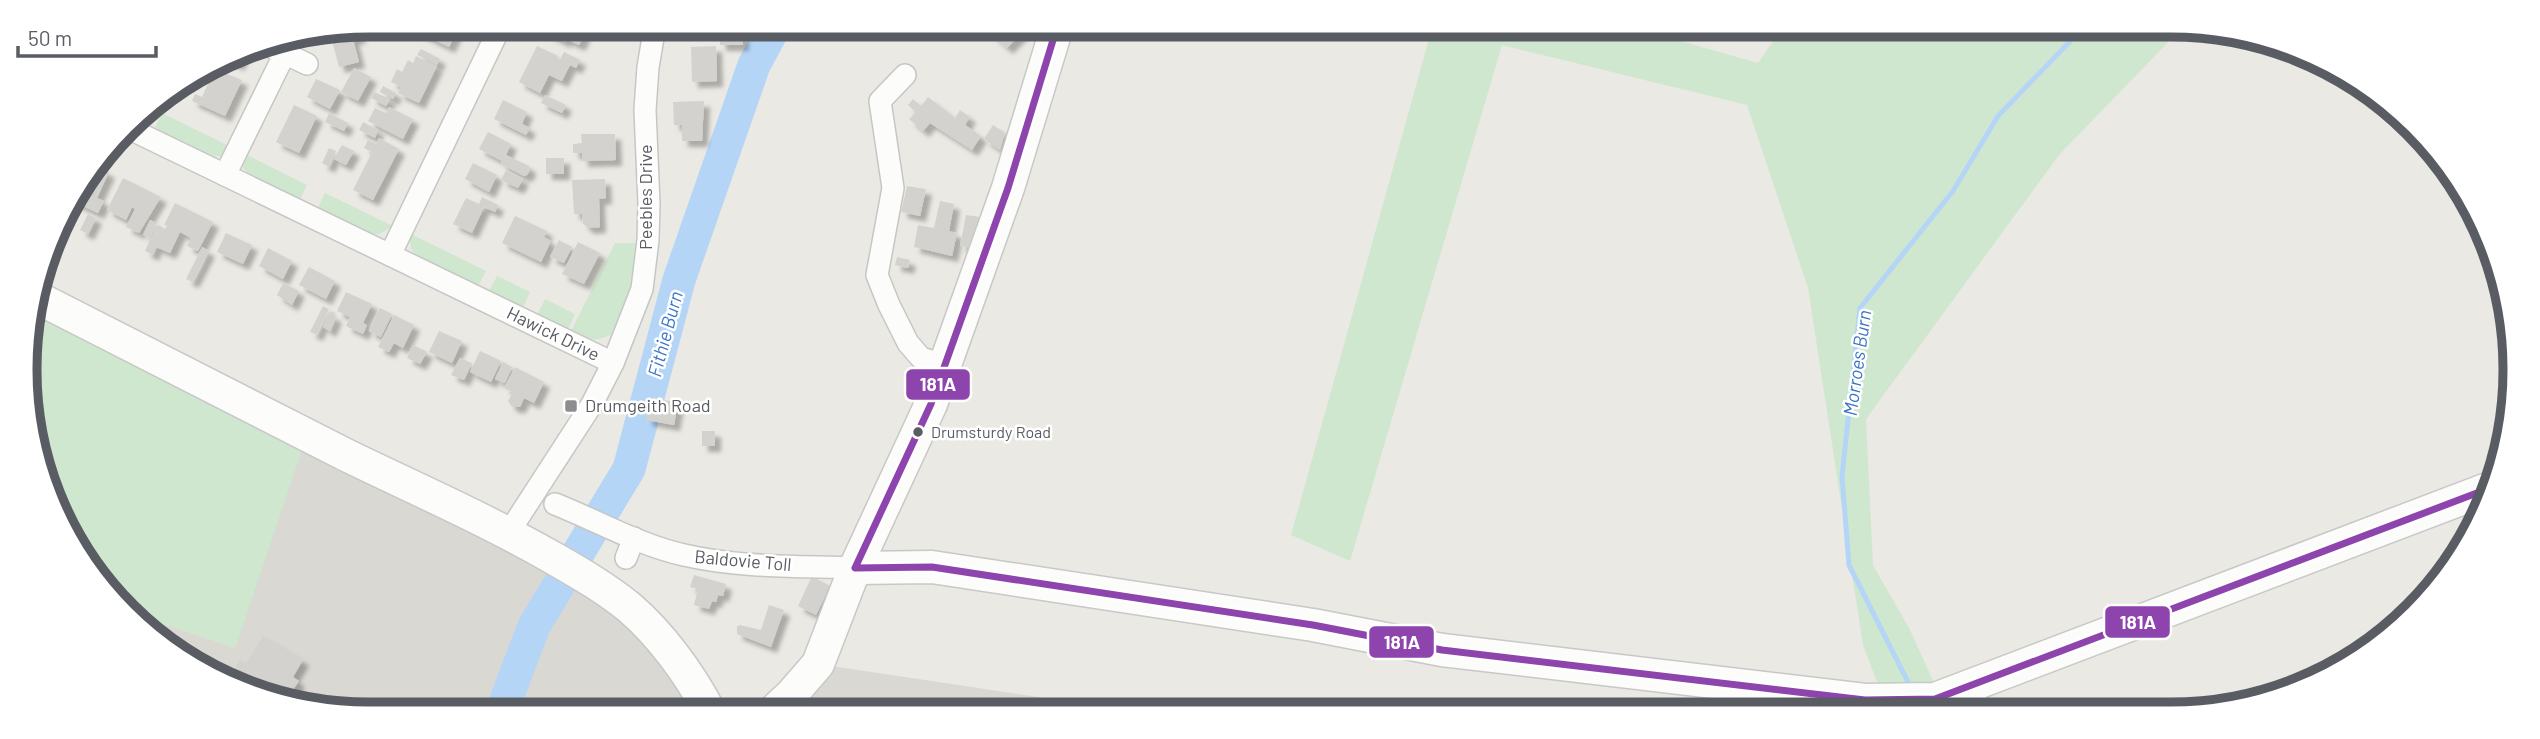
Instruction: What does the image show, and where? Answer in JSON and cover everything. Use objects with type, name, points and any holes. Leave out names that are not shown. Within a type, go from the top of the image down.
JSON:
[{"type":"main road","points":[[784,702],[818,664],[855,568],[931,404],[1008,188],[1054,37]]},
{"type":"main road","points":[[44,301],[215,390],[509,532],[600,585],[632,610],[665,646],[704,702]]},
{"type":"main road","points":[[855,568],[932,567],[1313,625],[1442,650],[1865,700],[1975,698],[2480,492]]},
{"type":"main road","points":[[665,646],[687,702]]},
{"type":"street","points":[[390,255],[495,37]]},
{"type":"street","name":"Peebles Drive","points":[[613,363],[642,289],[648,240],[645,110],[652,37]]},
{"type":"street","points":[[225,175],[275,50]]},
{"type":"street","points":[[277,50],[307,64]]},
{"type":"street","points":[[905,75],[880,101],[893,188],[877,275],[908,343],[921,358],[945,365]]},
{"type":"street","name":"Hawick Drive","points":[[136,132],[613,363],[592,404],[509,532]]},
{"type":"street","name":"Baldovie Toll","points":[[561,507],[625,542],[683,555],[731,564],[855,568]]},
{"type":"shaded area","points":[[44,301],[600,585],[684,688],[687,702],[348,702],[305,696],[263,685],[203,658],[150,620],[119,589],[81,536],[62,497],[48,456],[37,391],[37,348]]},
{"type":"shaded area","points":[[818,664],[1071,702],[783,702]]},
{"type":"green space","points":[[1429,37],[1666,37],[1758,63],[1776,37],[2173,37],[2059,155],[1866,419],[1873,565],[1909,628],[1943,702],[1885,702],[1863,645],[1808,288],[1747,105],[1502,45],[1350,561],[1291,535]]},
{"type":"green space","points":[[162,113],[231,147],[222,156],[208,157],[154,130]]},
{"type":"green space","points":[[243,153],[307,185],[299,201],[251,178],[242,166]]},
{"type":"green space","points":[[325,193],[393,226],[380,234],[365,234],[317,210]]},
{"type":"green space","points":[[409,233],[486,271],[477,288],[421,261],[411,249]]},
{"type":"green space","points":[[615,243],[635,243],[632,285],[613,334],[592,340],[570,333]]},
{"type":"green space","points":[[497,276],[530,292],[522,310],[488,293]]},
{"type":"green space","points":[[545,299],[575,314],[567,332],[536,317]]},
{"type":"green space","points":[[42,310],[307,435],[235,648],[149,619],[119,589],[81,536],[54,476],[43,434],[37,391],[37,348]]},
{"type":"building","points":[[360,37],[353,39],[359,62],[339,67],[332,39]]},
{"type":"building","points":[[428,37],[454,37],[449,47]]},
{"type":"building","points":[[555,37],[583,37],[579,45],[566,39],[565,42]]},
{"type":"building","points":[[720,37],[743,37],[743,45],[720,45]]},
{"type":"building","points":[[995,37],[1018,37],[1007,48]]},
{"type":"building","points":[[537,46],[558,56],[560,60],[564,52],[580,60],[576,68],[570,65],[562,81],[549,75],[540,93],[519,82]]},
{"type":"building","points":[[716,46],[717,81],[692,82],[691,47]]},
{"type":"building","points":[[421,49],[440,59],[437,65],[417,55]]},
{"type":"building","points":[[416,56],[437,66],[419,103],[398,93],[401,87],[391,82],[397,69],[402,72],[408,60],[413,63]]},
{"type":"building","points":[[354,68],[371,77],[358,101],[341,92]]},
{"type":"building","points":[[221,72],[242,80],[225,116],[192,101],[195,94],[202,97],[208,84],[203,82]]},
{"type":"building","points":[[316,79],[340,90],[330,109],[307,97]]},
{"type":"building","points":[[383,86],[396,93],[393,99],[380,92]]},
{"type":"building","points":[[374,92],[390,99],[386,106],[371,98]]},
{"type":"building","points":[[545,95],[566,105],[562,113],[541,103]]},
{"type":"building","points":[[928,97],[955,118],[960,110],[970,117],[965,125],[981,136],[972,150],[930,123],[923,131],[909,119],[916,112],[908,105],[913,99],[921,106]]},
{"type":"building","points":[[503,100],[527,112],[522,124],[530,128],[526,135],[494,119]]},
{"type":"building","points":[[704,101],[702,141],[682,141],[682,125],[674,125],[673,102]]},
{"type":"building","points":[[294,105],[317,116],[299,153],[276,142]]},
{"type":"building","points":[[389,107],[413,119],[403,139],[368,121],[375,108],[386,113]]},
{"type":"building","points":[[329,113],[348,123],[344,131],[325,122]]},
{"type":"building","points":[[363,122],[378,130],[375,138],[359,130]]},
{"type":"building","points":[[993,125],[1005,133],[1000,150],[984,139]]},
{"type":"building","points":[[488,132],[511,144],[506,155],[529,166],[527,175],[501,164],[502,161],[479,149]]},
{"type":"building","points":[[581,134],[615,134],[616,160],[582,161],[582,153],[573,153],[573,144],[582,143]]},
{"type":"building","points":[[379,138],[399,149],[373,200],[353,190],[372,152],[364,148],[368,140],[376,144]]},
{"type":"building","points":[[342,145],[354,151],[346,165],[334,159]]},
{"type":"building","points":[[329,148],[336,151],[329,167],[322,163]]},
{"type":"building","points":[[546,158],[564,158],[564,174],[546,174]]},
{"type":"building","points":[[473,163],[497,175],[489,192],[465,179]]},
{"type":"building","points":[[104,170],[109,172],[97,198],[104,201],[98,213],[80,205]]},
{"type":"building","points":[[506,170],[523,179],[518,188],[501,180]]},
{"type":"building","points":[[123,178],[161,197],[139,233],[126,227],[135,209],[132,207],[126,220],[107,210]]},
{"type":"building","points":[[605,179],[606,198],[599,199],[600,227],[589,228],[583,224],[582,214],[574,214],[572,180]]},
{"type":"building","points":[[907,186],[926,189],[920,216],[901,212]]},
{"type":"building","points":[[482,197],[498,205],[495,212],[484,207],[472,233],[453,224],[466,198],[479,204]]},
{"type":"building","points":[[940,201],[954,204],[949,231],[957,233],[952,256],[914,247],[918,225],[934,228]]},
{"type":"building","points":[[175,203],[213,222],[198,251],[187,246],[191,238],[180,232],[170,253],[156,247],[153,255],[145,251],[157,225],[165,229],[167,226],[164,225]]},
{"type":"building","points":[[88,214],[96,218],[88,234],[80,230]]},
{"type":"building","points":[[966,215],[980,217],[974,248],[960,246]]},
{"type":"building","points":[[515,216],[547,231],[544,237],[551,241],[541,262],[502,243]]},
{"type":"building","points":[[150,220],[156,223],[149,238],[143,235]]},
{"type":"building","points":[[226,233],[252,245],[243,264],[217,252]]},
{"type":"building","points":[[559,240],[572,247],[564,263],[550,257]]},
{"type":"building","points":[[578,242],[600,253],[584,284],[562,274]]},
{"type":"building","points":[[202,247],[209,251],[193,282],[186,279]]},
{"type":"building","points":[[268,248],[292,261],[283,279],[259,266]]},
{"type":"building","points":[[897,257],[910,260],[908,268],[895,265]]},
{"type":"building","points":[[309,267],[335,281],[326,299],[299,285]]},
{"type":"building","points":[[283,283],[299,291],[292,305],[277,295]]},
{"type":"building","points":[[346,292],[372,304],[363,323],[367,325],[363,334],[346,326],[350,317],[337,311]]},
{"type":"building","points":[[323,306],[329,309],[317,335],[310,332]]},
{"type":"building","points":[[380,308],[392,314],[381,337],[369,331]]},
{"type":"building","points":[[329,313],[336,317],[330,331],[323,327]]},
{"type":"building","points":[[394,315],[414,325],[403,348],[394,343],[389,352],[378,347]]},
{"type":"building","points":[[439,331],[462,341],[452,363],[429,352]]},
{"type":"building","points":[[413,345],[427,352],[420,364],[407,358]]},
{"type":"building","points":[[480,351],[501,361],[491,382],[470,372]]},
{"type":"building","points":[[460,358],[472,363],[464,380],[451,375]]},
{"type":"building","points":[[503,362],[512,367],[505,383],[495,379]]},
{"type":"building","points":[[515,367],[544,382],[534,403],[524,398],[520,407],[513,407],[508,401],[513,392],[504,388]]},
{"type":"building","points":[[650,397],[678,403],[674,425],[646,420]]},
{"type":"building","points":[[702,431],[715,431],[715,446],[702,446]]},
{"type":"building","points":[[694,575],[726,584],[723,596],[718,595],[716,602],[712,601],[709,609],[694,605],[698,589],[690,587]]},
{"type":"building","points":[[812,576],[830,586],[816,615],[798,606]]},
{"type":"building","points":[[769,605],[784,610],[771,647],[737,634],[737,626],[740,625],[761,630]]},
{"type":"building","points":[[263,636],[303,660],[293,677],[299,681],[293,690],[302,695],[263,685],[232,672],[240,660],[246,663]]},
{"type":"waterway","name":"Fithie Burn","points":[[505,702],[534,626],[629,469],[679,280],[754,65],[769,37]]},
{"type":"waterway","name":"Morroes Burn","points":[[1912,690],[1849,565],[1842,476],[1860,308],[1953,191],[1998,116],[2074,37]]},
{"type":"transit line","name":"181A","points":[[1054,37],[1008,188],[931,404],[855,568],[932,567],[1313,625],[1442,650],[1865,700],[1935,699],[2480,492]]},
{"type":"place","name":"Drumgeith Road","points":[[571,406]]},
{"type":"place","name":"Drumsturdy Road","points":[[918,432]]}]
